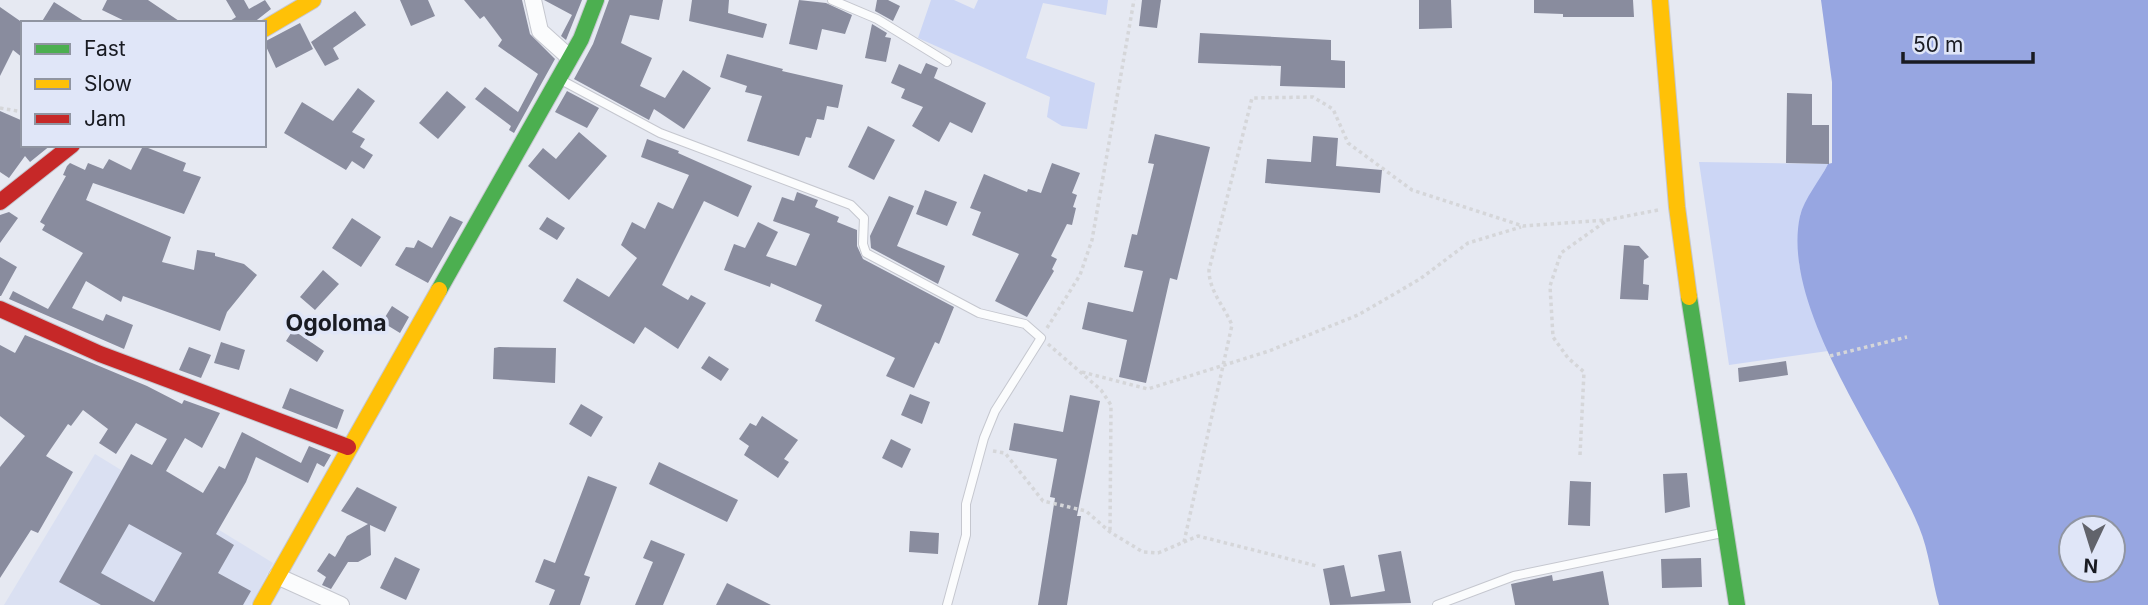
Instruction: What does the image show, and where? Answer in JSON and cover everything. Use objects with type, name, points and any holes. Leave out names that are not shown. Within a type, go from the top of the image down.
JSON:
[{"type":"street","points":[[266,28],[313,0]]},
{"type":"street","points":[[533,0],[540,31],[570,58]]},
{"type":"street","points":[[261,605],[570,58],[596,0]]},
{"type":"street","points":[[1660,0],[1677,207],[1699,379],[1737,605]]},
{"type":"street","points":[[0,202],[69,147]]},
{"type":"street","points":[[0,309],[100,354],[348,447]]},
{"type":"street","points":[[277,576],[341,605]]},
{"type":"lane","points":[[832,0],[877,19],[947,62]]},
{"type":"lane","points":[[558,78],[660,134],[851,205],[864,218],[863,244],[866,253],[979,313],[1026,324],[1041,338],[995,411],[981,448],[966,504],[966,535],[958,572],[947,605]]},
{"type":"lane","points":[[1437,605],[1514,576],[1724,532]]},
{"type":"path","points":[[1110,533],[1111,405],[1101,390],[1041,338],[1080,275],[1091,240],[1134,0]]},
{"type":"path","points":[[1184,542],[1232,325],[1223,304],[1209,285],[1209,270],[1252,98],[1313,97],[1333,110],[1348,143],[1412,190],[1523,226]]},
{"type":"path","points":[[0,108],[21,112]]},
{"type":"path","points":[[1079,371],[1148,389],[1269,351],[1358,315],[1420,278],[1468,243],[1523,226],[1607,220],[1677,207]]},
{"type":"path","points":[[1580,455],[1584,372],[1568,358],[1553,337],[1550,286],[1562,253],[1607,220]]},
{"type":"path","points":[[1830,356],[1907,337]]},
{"type":"path","points":[[981,448],[1005,453],[1043,501],[1086,511],[1110,533],[1143,552],[1158,553],[1198,536],[1317,566]]},
{"type":"shaded area","points":[[931,0],[954,0],[974,9],[978,0],[1108,0],[1106,15],[1043,3],[1026,58],[1095,83],[1087,129],[1062,126],[1047,117],[1050,97],[918,38]]},
{"type":"shaded area","points":[[1699,162],[1828,164],[1800,215],[1799,264],[1809,302],[1828,351],[1729,365]]},
{"type":"shaded area","points":[[95,454],[273,563],[251,605],[4,605]]},
{"type":"water","points":[[1821,0],[2148,0],[2148,605],[1939,605],[1919,527],[1839,374],[1805,292],[1798,253],[1800,216],[1812,190],[1828,164],[1832,163],[1832,82]]},
{"type":"building","points":[[107,0],[148,0],[179,21],[125,21],[102,10]]},
{"type":"building","points":[[226,0],[244,0],[249,9],[265,0],[271,9],[256,21],[230,21],[236,17]]},
{"type":"building","points":[[400,0],[428,0],[435,16],[411,26]]},
{"type":"building","points":[[464,0],[522,0],[530,34],[555,59],[514,133],[509,130],[511,126],[475,99],[485,87],[518,112],[538,74],[498,46],[502,40],[484,16],[480,19]]},
{"type":"building","points":[[544,0],[582,0],[566,40],[561,36],[572,15]]},
{"type":"building","points":[[609,0],[663,0],[659,20],[630,15],[621,43],[652,58],[640,86],[665,98],[683,70],[711,88],[684,129],[654,109],[649,120],[574,79],[593,44]]},
{"type":"building","points":[[692,0],[729,0],[728,13],[767,24],[763,38],[689,21]]},
{"type":"building","points":[[799,0],[826,3],[852,15],[845,34],[822,29],[817,50],[789,44]]},
{"type":"building","points":[[877,0],[888,0],[900,6],[893,21],[875,11]]},
{"type":"building","points":[[1142,0],[1161,0],[1157,28],[1139,26]]},
{"type":"building","points":[[1419,0],[1451,0],[1452,28],[1419,29]]},
{"type":"building","points":[[1534,0],[1633,0],[1634,17],[1563,17],[1563,14],[1534,13]]},
{"type":"building","points":[[54,2],[84,21],[42,21]]},
{"type":"building","points":[[0,7],[21,22],[21,56],[13,50],[0,76]]},
{"type":"building","points":[[355,11],[366,25],[333,48],[339,59],[325,66],[311,42]]},
{"type":"building","points":[[300,23],[313,49],[276,68],[266,41]]},
{"type":"building","points":[[872,24],[887,33],[885,37],[891,38],[886,62],[865,58]]},
{"type":"building","points":[[1200,33],[1331,40],[1331,60],[1345,61],[1345,88],[1280,86],[1281,66],[1198,63]]},
{"type":"building","points":[[727,54],[783,69],[782,71],[843,85],[838,108],[827,106],[824,120],[817,119],[811,138],[806,137],[799,156],[747,141],[762,96],[745,92],[747,86],[720,77]]},
{"type":"building","points":[[926,63],[938,68],[934,78],[986,103],[972,133],[950,122],[939,142],[912,126],[923,107],[901,98],[905,89],[891,83],[899,64],[921,74]]},
{"type":"building","points":[[358,88],[375,101],[352,132],[365,139],[360,147],[373,155],[364,169],[352,161],[346,170],[284,133],[302,102],[333,121]]},
{"type":"building","points":[[447,91],[466,107],[438,139],[419,123]]},
{"type":"building","points":[[567,91],[599,108],[587,128],[555,112]]},
{"type":"building","points":[[1787,93],[1812,94],[1812,125],[1829,125],[1829,164],[1786,163]]},
{"type":"building","points":[[0,111],[21,120],[21,147],[49,147],[30,162],[25,156],[9,178],[0,172]]},
{"type":"building","points":[[868,126],[895,140],[874,180],[848,167]]},
{"type":"building","points":[[579,132],[607,156],[569,200],[528,166],[543,148],[556,159]]},
{"type":"building","points":[[1155,134],[1210,147],[1177,280],[1170,278],[1146,383],[1119,377],[1127,340],[1082,329],[1088,302],[1133,312],[1143,271],[1124,267],[1132,234],[1137,235],[1154,164],[1148,163]]},
{"type":"building","points":[[1313,136],[1338,138],[1336,166],[1382,170],[1380,193],[1265,183],[1267,159],[1311,162]]},
{"type":"building","points":[[647,139],[679,151],[678,153],[752,186],[738,217],[704,201],[662,285],[688,300],[691,295],[706,303],[678,349],[645,327],[634,344],[563,301],[577,278],[609,297],[637,258],[621,245],[632,222],[645,229],[658,202],[673,209],[689,175],[641,157]]},
{"type":"building","points":[[142,147],[146,147],[186,163],[183,171],[201,177],[184,214],[93,183],[86,200],[171,237],[162,262],[194,270],[197,250],[215,253],[215,256],[244,264],[257,275],[227,312],[220,331],[123,296],[121,302],[86,281],[72,308],[103,321],[106,314],[133,325],[124,349],[9,299],[13,291],[48,309],[83,253],[42,230],[45,225],[40,222],[66,176],[63,175],[67,166],[70,163],[85,170],[88,163],[103,169],[109,159],[131,170]]},
{"type":"building","points":[[1052,163],[1080,173],[1072,193],[1077,195],[1073,207],[1076,208],[1072,225],[1067,224],[1051,256],[1057,259],[1052,269],[1054,271],[1027,317],[995,301],[1019,254],[972,235],[981,212],[970,208],[984,174],[1027,192],[1028,189],[1041,193]]},
{"type":"building","points":[[925,190],[957,202],[947,226],[916,214]]},
{"type":"building","points":[[797,192],[818,200],[815,207],[839,217],[837,222],[857,230],[857,246],[863,259],[954,307],[939,344],[935,342],[914,388],[886,376],[895,358],[815,321],[822,305],[771,283],[770,287],[724,270],[734,244],[745,248],[758,222],[778,232],[766,256],[796,266],[810,234],[773,221],[782,197],[794,201]]},
{"type":"building","points":[[889,196],[914,206],[897,246],[945,266],[938,284],[871,248],[870,236]]},
{"type":"building","points":[[9,212],[18,218],[0,243],[0,215]]},
{"type":"building","points":[[450,216],[463,222],[428,283],[395,265],[406,247],[414,248],[418,240],[432,248]]},
{"type":"building","points":[[547,217],[565,228],[557,240],[539,229]]},
{"type":"building","points":[[352,218],[381,237],[361,267],[332,248]]},
{"type":"building","points":[[1624,245],[1639,246],[1649,257],[1644,260],[1643,284],[1649,285],[1648,300],[1620,299]]},
{"type":"building","points":[[0,257],[17,267],[1,296],[0,296]]},
{"type":"building","points":[[323,270],[339,284],[315,310],[300,297]]},
{"type":"building","points":[[392,306],[409,317],[400,333],[382,322]]},
{"type":"building","points":[[293,330],[324,351],[317,362],[286,341]]},
{"type":"building","points":[[25,335],[147,386],[182,404],[184,400],[220,413],[202,448],[185,438],[166,471],[203,493],[219,466],[225,469],[242,432],[301,463],[309,446],[331,455],[324,467],[317,463],[308,483],[256,457],[246,482],[216,534],[234,545],[218,573],[251,591],[243,605],[101,605],[59,582],[131,454],[152,465],[167,439],[136,423],[116,454],[99,443],[108,429],[83,410],[71,426],[68,424],[46,456],[73,472],[38,533],[31,530],[0,578],[0,467],[25,436],[0,416],[0,345],[15,353]],"holes":[[[129,524],[182,553],[154,602],[101,573]]]},
{"type":"building","points":[[221,342],[245,350],[239,370],[214,363]]},
{"type":"building","points":[[189,347],[211,355],[201,378],[179,370]]},
{"type":"building","points":[[494,348],[556,348],[555,383],[493,379]]},
{"type":"building","points":[[709,356],[729,369],[721,381],[701,368]]},
{"type":"building","points":[[1786,361],[1788,375],[1739,382],[1738,368]]},
{"type":"building","points":[[290,388],[344,410],[337,429],[282,408]]},
{"type":"building","points":[[910,394],[930,402],[922,424],[901,415]]},
{"type":"building","points":[[1070,395],[1100,401],[1077,516],[1081,516],[1067,605],[1038,605],[1055,498],[1050,497],[1057,459],[1009,450],[1014,423],[1063,432]]},
{"type":"building","points":[[581,404],[603,417],[591,437],[569,424]]},
{"type":"building","points":[[762,416],[798,440],[784,459],[789,462],[778,478],[744,455],[749,446],[739,439],[750,423],[756,426]]},
{"type":"building","points":[[891,439],[911,449],[902,468],[882,458]]},
{"type":"building","points":[[659,462],[738,500],[727,522],[649,484]]},
{"type":"building","points":[[1687,473],[1690,507],[1665,513],[1663,474]]},
{"type":"building","points":[[588,476],[617,487],[584,575],[590,577],[580,605],[549,605],[555,590],[535,582],[544,559],[555,563]]},
{"type":"building","points":[[1570,481],[1591,482],[1590,526],[1568,525]]},
{"type":"building","points":[[357,487],[397,507],[385,532],[370,525],[371,555],[358,562],[348,562],[331,589],[322,585],[326,577],[317,571],[329,553],[335,557],[347,536],[368,524],[341,511]]},
{"type":"building","points":[[910,531],[939,533],[938,554],[909,552]]},
{"type":"building","points":[[651,540],[685,554],[663,605],[635,605],[653,562],[643,558]]},
{"type":"building","points":[[1401,551],[1411,603],[1330,605],[1323,569],[1344,565],[1351,597],[1385,591],[1378,555]]},
{"type":"building","points":[[395,557],[420,569],[406,600],[380,588]]},
{"type":"building","points":[[1701,558],[1702,587],[1662,588],[1661,559]]},
{"type":"building","points":[[1603,571],[1609,605],[1515,605],[1511,584],[1552,575],[1553,581]]},
{"type":"building","points":[[727,583],[771,605],[716,605]]},
{"type":"traffic: fast","points":[[439,290],[581,39],[596,0]]},
{"type":"traffic: fast","points":[[1689,297],[1737,605]]},
{"type":"traffic: slow","points":[[266,28],[313,0]]},
{"type":"traffic: slow","points":[[1660,0],[1677,207],[1689,297]]},
{"type":"traffic: slow","points":[[261,605],[439,290]]},
{"type":"traffic: jam","points":[[0,202],[69,147]]},
{"type":"traffic: jam","points":[[0,309],[100,354],[348,447]]},
{"type":"district","name":"Ogoloma","points":[[336,323]]}]
